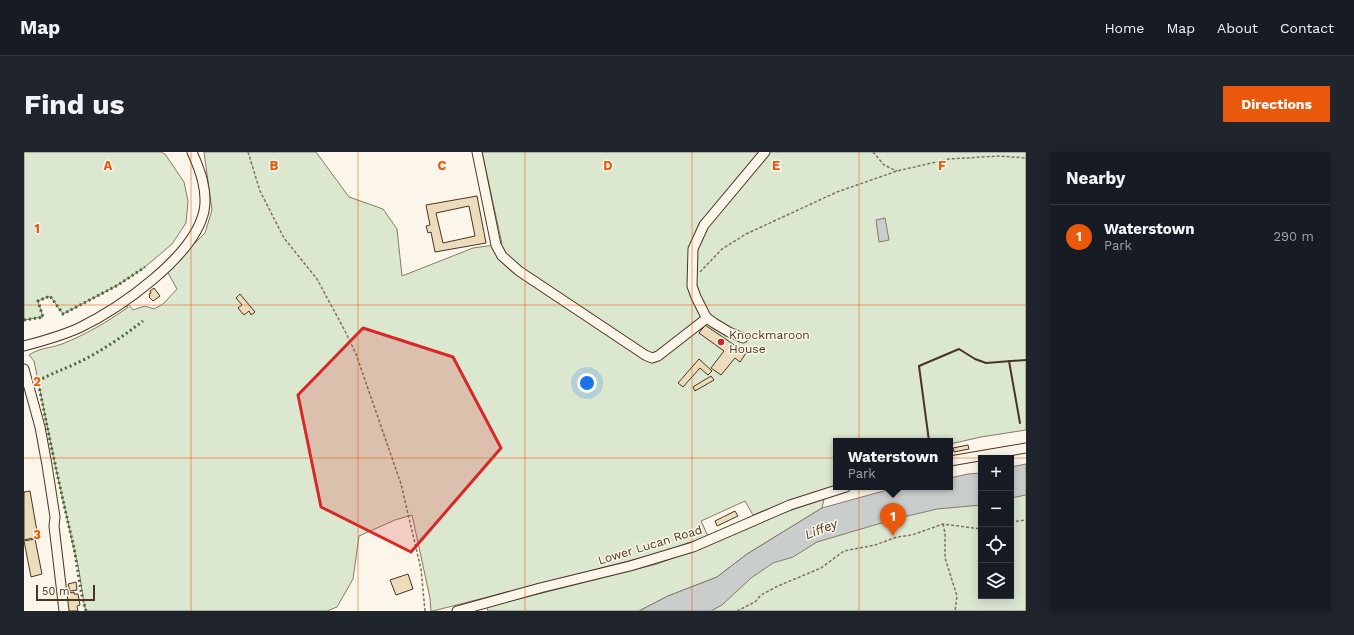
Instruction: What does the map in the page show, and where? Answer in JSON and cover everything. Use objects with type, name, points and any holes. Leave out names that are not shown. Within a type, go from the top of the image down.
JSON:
[{"type":"street","points":[[24,346],[53,338],[78,328],[105,313],[155,278],[186,247],[198,229],[204,210],[205,199],[199,168],[192,152]]},
{"type":"street","points":[[478,152],[496,245],[502,256],[514,267],[645,356],[652,358],[668,350],[707,318]]},
{"type":"street","points":[[743,338],[729,332],[707,318],[696,298],[692,286],[693,249],[704,224],[765,152]]},
{"type":"street","points":[[24,369],[40,427],[47,465],[55,517],[54,526],[64,611]]},
{"type":"street","points":[[953,460],[1026,448]]},
{"type":"street","name":"Lower Lucan Road","points":[[457,611],[540,588],[630,566],[693,547],[790,505],[837,490]]},
{"type":"path","points":[[248,152],[260,191],[284,238],[317,279],[346,331],[356,354],[400,484],[421,569],[425,611]]},
{"type":"path","points":[[873,152],[884,165],[897,171]]},
{"type":"path","points":[[692,274],[699,274],[722,249],[746,234],[837,192],[897,171],[949,159],[999,156],[1026,158]]},
{"type":"path","points":[[1014,522],[1026,520]]},
{"type":"path","points":[[737,611],[750,605],[762,595],[778,586],[821,568],[844,551],[875,545],[943,524],[978,529]]},
{"type":"path","points":[[943,524],[945,533],[944,558],[957,596],[955,611]]},
{"type":"highlighted area","points":[[363,328],[453,357],[501,448],[411,552],[321,507],[298,395]]},
{"type":"green space","points":[[24,152],[161,152],[165,154],[184,182],[188,201],[186,223],[172,244],[145,267],[118,285],[63,314],[50,296],[38,301],[43,317],[24,320]]},
{"type":"green space","points":[[204,152],[316,152],[349,197],[383,209],[397,229],[402,276],[473,248],[502,244],[482,152],[1026,152],[1026,430],[953,443],[953,438],[833,438],[833,487],[791,500],[753,515],[745,501],[701,521],[708,536],[656,554],[433,611],[431,611],[430,598],[412,515],[395,520],[359,536],[353,579],[337,607],[327,611],[86,611],[79,571],[34,361],[29,355],[41,349],[62,344],[87,332],[127,308],[128,304],[133,310],[145,306],[154,309],[163,304],[177,289],[167,271],[205,233],[212,210]]},
{"type":"green space","points":[[1026,482],[1026,611],[679,611],[779,547],[978,491],[978,599],[1014,599],[1014,484]]},
{"type":"green space","points":[[824,499],[822,508],[747,554],[717,577],[668,596],[639,611],[488,611],[487,607],[657,564],[713,543],[765,519]]},
{"type":"water","points":[[885,218],[889,240],[879,242],[876,220]]},
{"type":"water","points":[[1026,464],[1026,495],[1014,497],[1014,466]]},
{"type":"water","name":"Liffey","points":[[978,473],[978,505],[937,509],[895,519],[817,542],[793,557],[773,563],[751,578],[722,605],[711,611],[639,611],[668,596],[717,577],[747,554],[822,508],[887,490],[953,490],[953,477]]},
{"type":"building","points":[[477,196],[486,243],[435,252],[431,232],[428,233],[426,226],[430,225],[426,205]],"holes":[[[469,206],[475,236],[443,243],[436,213]]]},
{"type":"building","points":[[154,288],[160,296],[153,301],[149,297],[149,294]]},
{"type":"building","points":[[240,294],[255,312],[251,315],[249,311],[244,315],[238,308],[242,305],[236,298]]},
{"type":"building","name":"Knockmaroon House","points":[[705,325],[746,353],[740,362],[735,358],[721,375],[711,368],[724,351],[699,333]]},
{"type":"building","points":[[699,359],[712,371],[708,375],[700,368],[683,387],[678,383]]},
{"type":"building","points":[[711,376],[714,380],[695,391],[693,387]]},
{"type":"building","points":[[968,445],[969,449],[954,452],[953,448]]},
{"type":"building","points":[[30,491],[38,537],[24,540],[24,492]]},
{"type":"building","points":[[735,511],[738,516],[717,526],[715,521]]},
{"type":"building","points":[[35,539],[42,574],[31,577],[24,541]]},
{"type":"building","points":[[408,574],[413,589],[396,595],[390,580]]},
{"type":"building","points":[[76,582],[77,590],[70,591],[68,584]]},
{"type":"building","points":[[74,592],[74,594],[78,594],[80,605],[77,606],[78,611],[69,611],[65,594]]},
{"type":"hedge","points":[[24,320],[43,317],[38,301],[50,296],[63,314],[118,285],[145,267]]},
{"type":"hedge","points":[[86,611],[38,381],[102,350],[143,321]]},
{"type":"wall","points":[[929,438],[919,366],[959,349],[975,359],[986,363],[1026,360]]},
{"type":"wall","points":[[1009,361],[1020,423]]},
{"type":"place","name":"Knockmaroon House","points":[[721,342]]},
{"type":"place","name":"Waterstown","points":[[893,536]]}]
